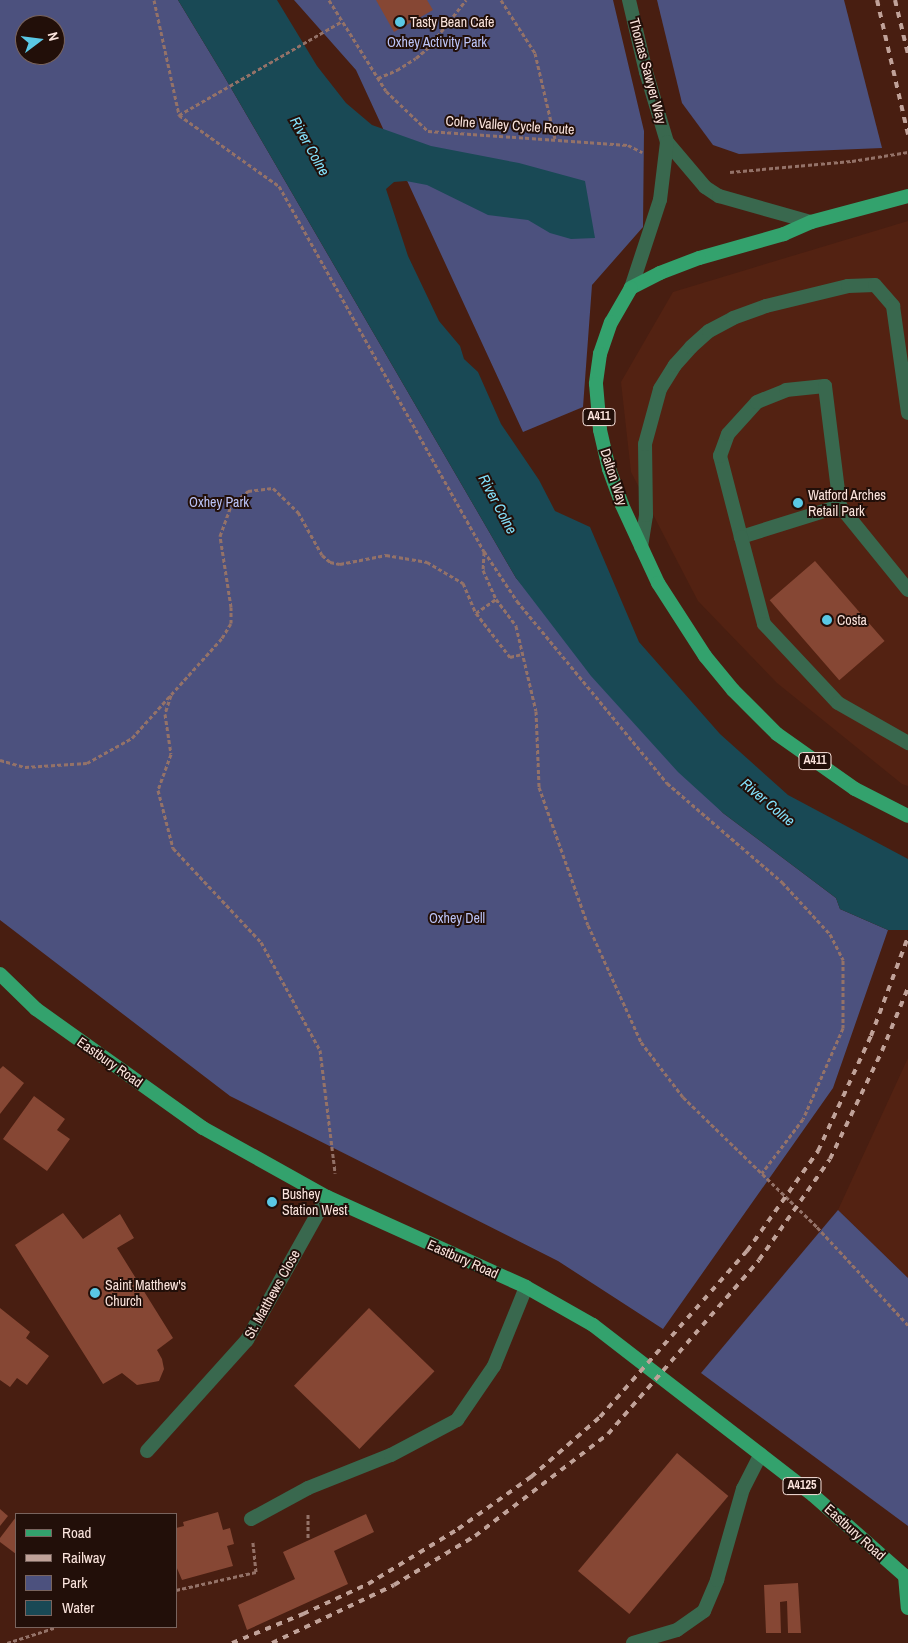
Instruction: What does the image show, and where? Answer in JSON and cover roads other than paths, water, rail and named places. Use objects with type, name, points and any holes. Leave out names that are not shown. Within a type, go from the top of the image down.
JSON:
[{"type":"main road","points":[[631,288],[660,273],[699,258],[784,234],[811,222],[908,196]]},
{"type":"main road","name":"Dalton Way","points":[[631,288],[611,322],[600,354],[596,384],[600,430],[609,469],[658,583],[705,656],[733,690],[777,734],[855,789],[908,816]]},
{"type":"main road","name":"Eastbury Road","points":[[0,974],[36,1010],[203,1128],[327,1197],[526,1287],[594,1325],[813,1495],[906,1576],[908,1608]]},
{"type":"street","name":"Thomas Sawyer Way","points":[[629,0],[646,72],[667,142],[660,200],[631,288]]},
{"type":"street","name":"Thomas Sawyer Way","points":[[667,142],[705,186],[719,196],[811,222]]},
{"type":"street","points":[[641,547],[646,515],[645,444],[660,389],[675,365],[691,346],[709,331],[733,318],[766,306],[848,286],[875,285],[893,306],[908,413]]},
{"type":"street","points":[[908,590],[840,506],[825,386],[786,390],[757,402],[728,434],[720,456],[764,624],[838,703],[908,743]]},
{"type":"street","points":[[741,537],[840,506]]},
{"type":"street","name":"St. Matthews Close","points":[[147,1451],[247,1340],[327,1197]]},
{"type":"street","points":[[251,1519],[308,1488],[391,1454],[458,1420],[494,1366],[526,1287]]},
{"type":"street","points":[[633,1643],[677,1630],[704,1611],[717,1580],[743,1489],[761,1454]]},
{"type":"water","name":"River Colne","points":[[178,0],[277,0],[317,66],[346,103],[372,125],[431,146],[519,163],[585,181],[595,238],[571,239],[550,233],[528,220],[488,215],[427,185],[406,181],[394,182],[386,189],[408,256],[439,321],[460,346],[464,359],[478,372],[501,424],[539,480],[555,511],[590,527],[639,642],[720,734],[788,795],[908,859],[908,930],[888,930],[840,909],[836,898],[723,813],[678,772],[591,676],[516,578]]},
{"type":"railway","points":[[877,0],[908,134]]},
{"type":"railway","points":[[895,0],[908,54]]},
{"type":"railway","points":[[232,1643],[303,1614],[368,1584],[458,1529],[531,1477],[600,1417],[747,1251],[818,1151],[871,1036],[908,937]]},
{"type":"railway","points":[[272,1643],[394,1585],[475,1536],[608,1434],[759,1260],[830,1159],[882,1051],[908,988]]},
{"type":"place","name":"Tasty Bean Cafe","points":[[400,22]]},
{"type":"place","name":"Watford Arches Retail Park","points":[[798,503]]},
{"type":"place","name":"Costa","points":[[827,620]]},
{"type":"place","name":"Bushey Station West","points":[[272,1202]]},
{"type":"place","name":"Saint Matthew's Church","points":[[95,1293]]},
{"type":"park label","name":"Oxhey Activity Park","points":[[437,42]]},
{"type":"park label","name":"Oxhey Park","points":[[219,502]]},
{"type":"park label","name":"Oxhey Dell","points":[[457,918]]}]
